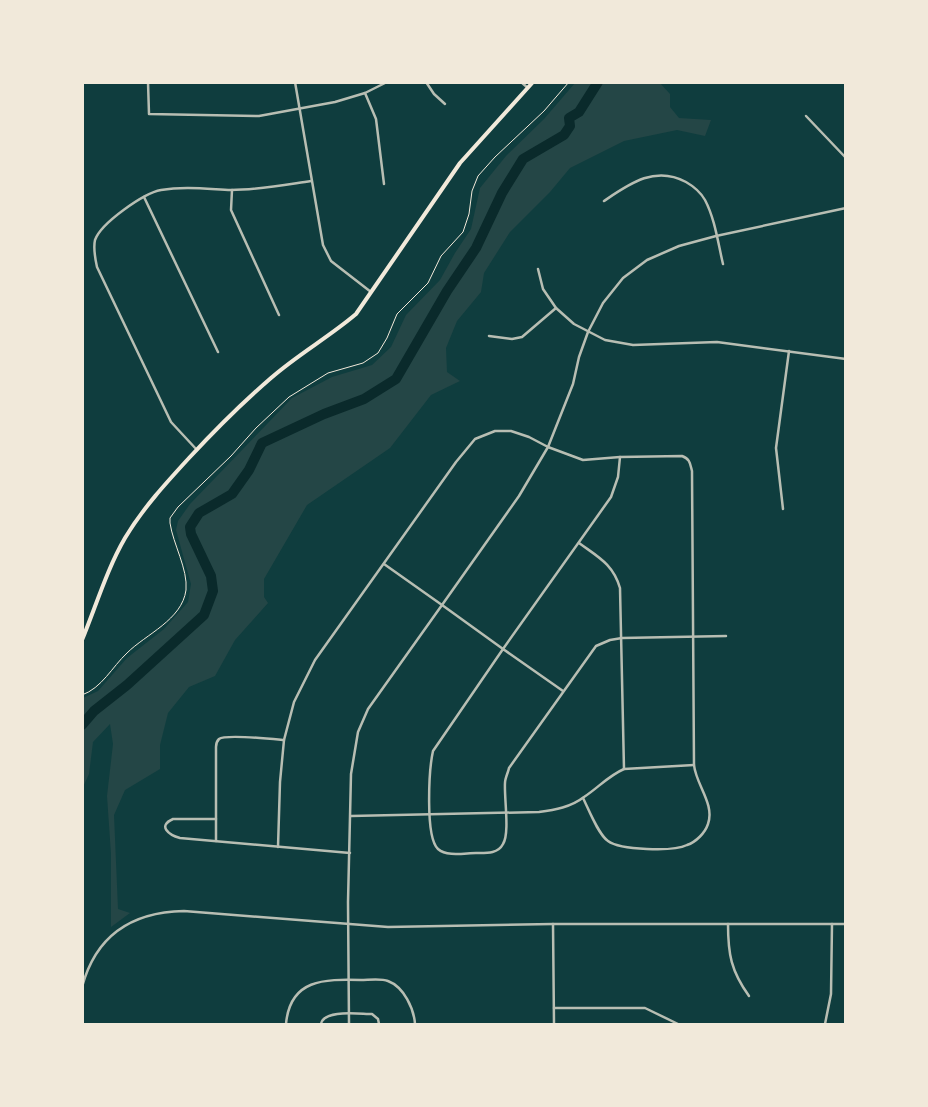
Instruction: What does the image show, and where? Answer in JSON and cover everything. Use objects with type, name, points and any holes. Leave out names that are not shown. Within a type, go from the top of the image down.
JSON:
[{"type":"main road","points":[[82,640],[125,539],[142,512],[215,430],[272,377],[356,314],[460,163],[534,82]]},
{"type":"street","points":[[148,82],[149,114],[259,116],[335,102],[366,93],[387,82]]},
{"type":"street","points":[[295,82],[324,245],[331,261],[372,293]]},
{"type":"street","points":[[426,82],[434,94],[445,104]]},
{"type":"street","points":[[521,82],[529,89]]},
{"type":"street","points":[[366,93],[376,119],[384,184]]},
{"type":"street","points":[[806,116],[846,158]]},
{"type":"street","points":[[604,201],[635,182],[657,175],[675,178],[692,186],[705,199],[711,214],[723,264]]},
{"type":"street","points":[[197,450],[171,422],[97,267],[94,254],[96,239],[123,209],[160,190],[187,188],[266,189],[311,180]]},
{"type":"street","points":[[232,190],[231,210],[279,315]]},
{"type":"street","points":[[144,197],[218,352]]},
{"type":"street","points":[[349,1024],[351,774],[358,732],[368,709],[519,496],[548,447],[573,384],[580,352],[603,303],[612,290],[635,268],[663,252],[716,236],[846,208]]},
{"type":"street","points":[[538,269],[543,289],[556,308],[565,317],[588,332],[605,340],[633,345],[717,342],[846,359]]},
{"type":"street","points":[[489,336],[512,340],[522,337],[556,308]]},
{"type":"street","points":[[783,509],[776,448],[789,352]]},
{"type":"street","points":[[278,847],[280,782],[284,740],[294,702],[315,660],[456,462],[475,439],[495,431],[511,431],[583,460],[620,457],[682,456],[690,462],[692,471],[694,765],[697,780],[707,800],[710,814],[708,824],[698,839],[687,846],[675,848],[625,848],[615,845],[602,836],[583,798]]},
{"type":"street","points":[[620,457],[618,477],[611,497],[432,751],[429,767],[430,829],[433,843],[439,850],[449,853],[492,852],[500,849],[506,838],[505,781],[509,768],[596,646],[610,640],[622,638],[726,636]]},
{"type":"street","points":[[579,543],[602,559],[614,573],[620,588],[624,769]]},
{"type":"street","points":[[384,564],[563,691]]},
{"type":"street","points":[[216,841],[217,742],[219,739],[230,737],[284,740]]},
{"type":"street","points":[[350,816],[539,812],[558,809],[583,798],[614,774],[624,769],[694,765]]},
{"type":"street","points":[[216,820],[173,819],[168,821],[165,826],[166,830],[173,836],[350,853]]},
{"type":"street","points":[[82,987],[90,964],[105,942],[115,932],[134,920],[158,912],[184,911],[388,927],[553,924],[846,924]]},
{"type":"street","points":[[553,924],[554,1024]]},
{"type":"street","points":[[728,924],[728,948],[731,964],[738,981],[749,996]]},
{"type":"street","points":[[825,1024],[831,994],[832,924]]},
{"type":"street","points":[[286,1024],[287,1014],[294,998],[305,986],[324,980],[388,981],[406,995],[415,1024]]},
{"type":"street","points":[[554,1008],[645,1008],[678,1024]]},
{"type":"street","points":[[321,1024],[326,1016],[349,1014],[372,1014],[378,1019],[379,1024]]},
{"type":"path","points":[[82,695],[98,686],[127,652],[164,623],[178,608],[184,598],[186,581],[170,522],[170,518],[178,507],[289,397],[328,373],[363,363],[378,353],[387,338],[397,314],[428,283],[441,256],[463,232],[467,224],[472,191],[478,176],[495,157],[544,111],[569,82]]},
{"type":"shaded area","points":[[575,83],[660,83],[670,94],[670,107],[679,118],[711,120],[705,136],[677,130],[624,141],[570,168],[550,192],[510,232],[484,273],[481,292],[457,321],[446,348],[447,372],[460,381],[431,395],[390,448],[307,505],[264,579],[264,597],[268,603],[235,640],[215,676],[189,687],[168,713],[160,745],[160,769],[125,790],[114,815],[118,909],[130,913],[111,927],[111,854],[107,796],[113,744],[110,724],[93,742],[89,774],[83,787],[83,698],[98,691],[127,658],[164,629],[188,602],[191,584],[176,530],[178,521],[190,504],[292,398],[332,377],[372,365],[391,347],[406,315],[440,280],[471,229],[480,188],[506,156],[544,119]]},
{"type":"waterway","points":[[82,725],[94,711],[127,685],[204,615],[213,591],[211,576],[191,534],[190,527],[199,513],[232,494],[249,470],[262,443],[324,414],[364,399],[396,379],[447,291],[476,248],[502,193],[523,159],[564,135],[570,126],[569,118],[579,112],[598,82]]}]
